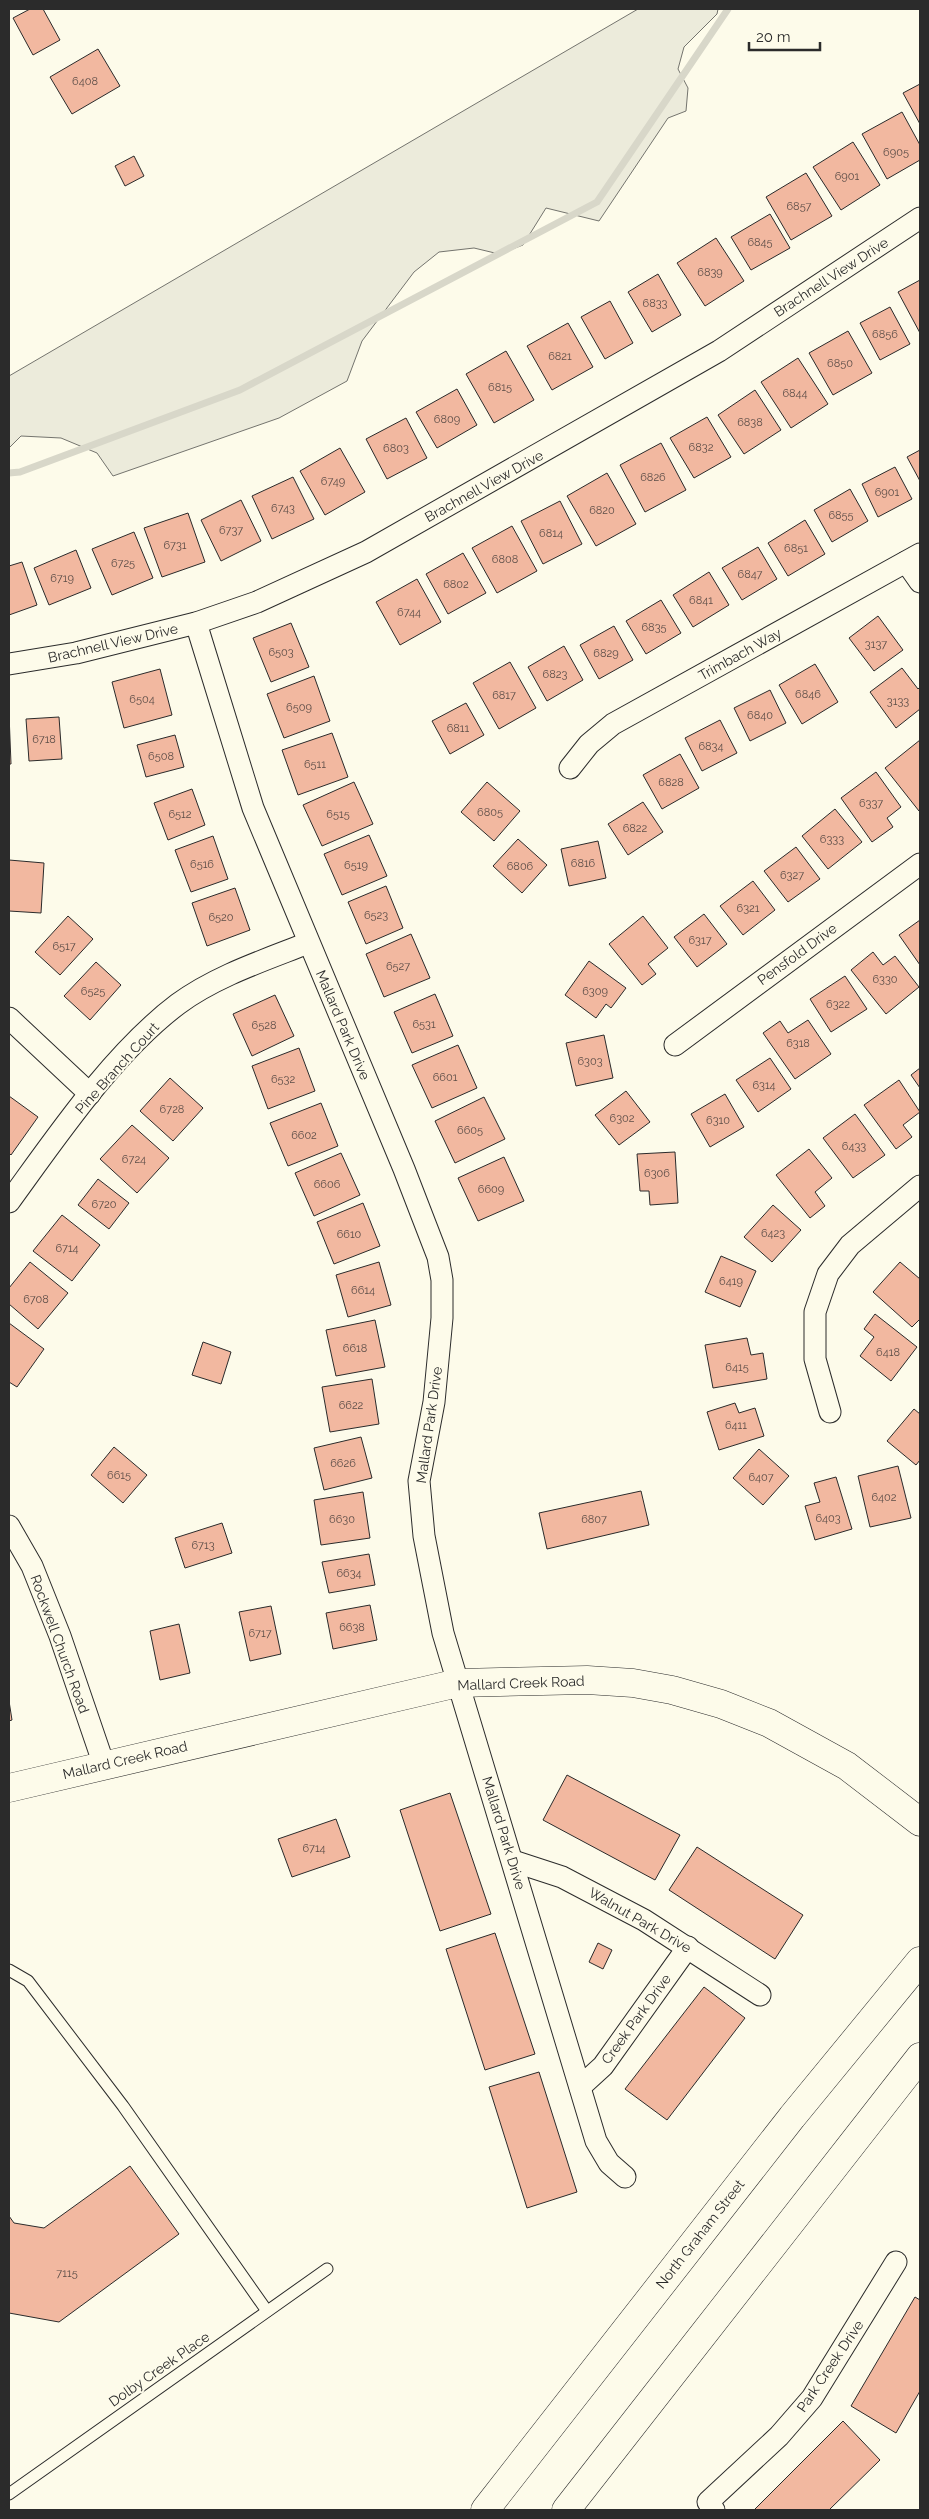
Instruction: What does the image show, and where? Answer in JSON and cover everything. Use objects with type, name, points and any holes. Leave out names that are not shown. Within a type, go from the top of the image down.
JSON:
[{"type":"main road","name":"Mallard Creek Road","points":[[9,1788],[458,1683],[587,1680],[672,1690],[720,1704],[769,1723],[847,1766],[920,1822]]},
{"type":"main road","name":"North Graham Street","points":[[485,2510],[792,2116],[920,1961]]},
{"type":"main road","points":[[566,2510],[920,2057]]},
{"type":"street","name":"Brachnell View Drive","points":[[9,664],[76,653],[196,623],[257,602],[366,552],[720,351],[920,218]]},
{"type":"street","points":[[913,558],[920,582]]},
{"type":"street","name":"Trimbach Way","points":[[570,768],[589,744],[613,724],[913,558]]},
{"type":"street","name":"Mallard Park Drive","points":[[196,623],[253,808],[404,1169],[438,1257],[442,1280],[442,1318],[434,1402],[419,1481],[420,1500],[442,1633],[513,1861],[596,2142],[609,2163],[625,2177]]},
{"type":"street","name":"Pensfold Drive","points":[[675,1045],[920,864]]},
{"type":"street","name":"Pine Branch Court","points":[[9,1202],[90,1094],[145,1032],[179,1004],[206,987],[268,958],[308,943]]},
{"type":"street","points":[[9,1018],[90,1094]]},
{"type":"street","points":[[830,1412],[815,1359],[815,1312],[828,1274],[850,1245],[920,1186]]},
{"type":"street","name":"Rockwell Church Road","points":[[9,1526],[32,1566],[60,1636],[104,1765]]},
{"type":"street","name":"Walnut Park Drive","points":[[513,1861],[562,1878],[603,1897],[688,1947],[760,1994]]},
{"type":"street","name":"Creek Park Drive","points":[[580,2087],[603,2066],[688,1947]]},
{"type":"street","name":"Park Creek Drive","points":[[711,2506],[779,2436],[812,2398],[896,2262]]},
{"type":"lane","points":[[9,1970],[28,1981],[123,2106],[267,2311]]},
{"type":"lane","name":"Dolby Creek Place","points":[[9,2494],[327,2269]]},
{"type":"shaded area","points":[[638,9],[718,9],[717,14],[684,47],[678,69],[688,88],[686,111],[668,118],[599,221],[546,208],[523,245],[499,254],[474,248],[439,252],[414,272],[362,341],[347,381],[279,418],[113,476],[97,453],[61,438],[21,436],[9,448],[9,376]]},
{"type":"building","points":[[30,9],[43,9],[60,40],[33,55],[13,18]]},
{"type":"building","points":[[98,49],[120,86],[72,114],[50,77]]},
{"type":"building","points":[[920,84],[920,124],[903,93]]},
{"type":"building","points":[[902,112],[920,145],[920,160],[887,179],[862,134]]},
{"type":"building","points":[[853,142],[880,185],[841,210],[813,167]]},
{"type":"building","points":[[134,156],[144,176],[125,186],[115,166]]},
{"type":"building","points":[[806,173],[832,216],[791,240],[766,197]]},
{"type":"building","points":[[770,214],[790,248],[751,270],[731,237]]},
{"type":"building","points":[[716,238],[744,281],[705,306],[677,263]]},
{"type":"building","points":[[658,274],[681,315],[652,332],[628,292]]},
{"type":"building","points":[[920,280],[920,333],[898,292]]},
{"type":"building","points":[[610,301],[633,343],[605,359],[581,317]]},
{"type":"building","points":[[890,307],[910,344],[880,360],[860,323]]},
{"type":"building","points":[[568,323],[593,367],[552,390],[527,346]]},
{"type":"building","points":[[848,331],[872,373],[833,395],[809,353]]},
{"type":"building","points":[[506,351],[534,400],[494,423],[466,374]]},
{"type":"building","points":[[798,358],[828,404],[791,428],[761,382]]},
{"type":"building","points":[[457,389],[477,425],[437,448],[416,412]]},
{"type":"building","points":[[755,390],[781,430],[744,454],[718,415]]},
{"type":"building","points":[[707,417],[731,457],[694,478],[670,438]]},
{"type":"building","points":[[406,418],[427,458],[387,479],[366,439]]},
{"type":"building","points":[[661,443],[686,490],[645,512],[620,465]]},
{"type":"building","points":[[340,448],[365,492],[325,515],[300,471]]},
{"type":"building","points":[[920,450],[920,481],[907,457]]},
{"type":"building","points":[[895,467],[912,499],[878,517],[862,484]]},
{"type":"building","points":[[607,473],[636,524],[596,546],[567,496]]},
{"type":"building","points":[[293,477],[314,519],[272,539],[252,496]]},
{"type":"building","points":[[850,489],[868,521],[832,542],[814,510]]},
{"type":"building","points":[[241,500],[261,541],[221,561],[201,520]]},
{"type":"building","points":[[560,501],[582,544],[543,564],[521,521]]},
{"type":"building","points":[[188,513],[205,562],[162,577],[144,528]]},
{"type":"building","points":[[805,520],[825,554],[788,576],[768,543]]},
{"type":"building","points":[[512,526],[537,571],[497,593],[472,548]]},
{"type":"building","points":[[134,532],[153,578],[112,595],[92,549]]},
{"type":"building","points":[[758,547],[777,579],[742,600],[722,568]]},
{"type":"building","points":[[76,550],[91,588],[49,605],[34,568]]},
{"type":"building","points":[[463,553],[486,593],[448,614],[426,574]]},
{"type":"building","points":[[22,562],[37,605],[9,615],[9,566]]},
{"type":"building","points":[[709,572],[729,605],[693,627],[673,595]]},
{"type":"building","points":[[417,579],[441,622],[400,645],[376,602]]},
{"type":"building","points":[[661,600],[681,633],[646,654],[626,621]]},
{"type":"building","points":[[878,616],[903,650],[874,671],[849,638]]},
{"type":"building","points":[[291,623],[309,667],[271,682],[253,638]]},
{"type":"building","points":[[614,626],[633,660],[599,679],[580,645]]},
{"type":"building","points":[[564,646],[583,680],[547,701],[528,667]]},
{"type":"building","points":[[510,662],[536,708],[499,729],[473,683]]},
{"type":"building","points":[[815,664],[838,702],[802,724],[779,685]]},
{"type":"building","points":[[902,668],[918,689],[920,687],[920,709],[896,728],[870,692]]},
{"type":"building","points":[[160,669],[172,715],[124,728],[112,682]]},
{"type":"building","points":[[314,676],[330,721],[284,738],[267,694]]},
{"type":"building","points":[[770,690],[786,723],[750,741],[734,708]]},
{"type":"building","points":[[466,703],[484,735],[450,754],[432,721]]},
{"type":"building","points":[[9,714],[11,764],[9,764]]},
{"type":"building","points":[[59,717],[62,759],[29,761],[26,719]]},
{"type":"building","points":[[720,720],[737,753],[702,771],[685,738]]},
{"type":"building","points":[[332,733],[348,777],[298,795],[282,750]]},
{"type":"building","points":[[175,735],[184,767],[146,777],[137,745]]},
{"type":"building","points":[[920,740],[920,810],[919,811],[885,768]]},
{"type":"building","points":[[680,754],[699,788],[662,809],[643,775]]},
{"type":"building","points":[[876,772],[901,807],[887,818],[893,827],[872,842],[841,798]]},
{"type":"building","points":[[354,782],[373,824],[322,846],[303,805]]},
{"type":"building","points":[[487,782],[520,811],[494,841],[461,812]]},
{"type":"building","points":[[192,789],[205,825],[168,840],[154,803]]},
{"type":"building","points":[[643,802],[663,832],[628,855],[608,824]]},
{"type":"building","points":[[835,809],[862,842],[828,869],[802,836]]},
{"type":"building","points":[[369,835],[387,876],[342,895],[324,854]]},
{"type":"building","points":[[213,836],[228,879],[191,892],[175,850]]},
{"type":"building","points":[[518,839],[547,865],[522,893],[493,866]]},
{"type":"building","points":[[598,841],[606,878],[569,886],[561,849]]},
{"type":"building","points":[[796,847],[820,879],[788,902],[764,871]]},
{"type":"building","points":[[9,860],[44,863],[41,913],[9,911]]},
{"type":"building","points":[[753,881],[775,910],[743,935],[720,906]]},
{"type":"building","points":[[386,886],[403,928],[366,944],[348,902]]},
{"type":"building","points":[[235,888],[250,930],[207,946],[192,903]]},
{"type":"building","points":[[704,914],[727,944],[697,967],[674,937]]},
{"type":"building","points":[[68,916],[93,939],[60,975],[35,952]]},
{"type":"building","points":[[643,916],[668,948],[648,964],[656,974],[642,985],[609,944]]},
{"type":"building","points":[[920,920],[920,965],[899,935]]},
{"type":"building","points":[[411,934],[430,978],[384,997],[366,954]]},
{"type":"building","points":[[873,952],[883,965],[895,956],[919,987],[886,1014],[851,970]]},
{"type":"building","points":[[589,961],[626,988],[611,1008],[606,1004],[596,1018],[565,995]]},
{"type":"building","points":[[96,962],[121,985],[90,1020],[64,996]]},
{"type":"building","points":[[845,976],[867,1009],[831,1032],[810,999]]},
{"type":"building","points":[[435,994],[453,1036],[412,1053],[394,1012]]},
{"type":"building","points":[[275,995],[294,1036],[252,1056],[233,1014]]},
{"type":"building","points":[[808,1020],[831,1054],[795,1079],[763,1033],[780,1021],[788,1033]]},
{"type":"building","points":[[604,1035],[613,1078],[576,1086],[566,1043]]},
{"type":"building","points":[[458,1045],[477,1088],[432,1108],[412,1065]]},
{"type":"building","points":[[299,1048],[315,1091],[268,1109],[252,1066]]},
{"type":"building","points":[[770,1058],[791,1089],[758,1112],[736,1080]]},
{"type":"building","points":[[920,1068],[920,1088],[911,1075]]},
{"type":"building","points":[[170,1078],[203,1108],[173,1141],[140,1111]]},
{"type":"building","points":[[899,1080],[920,1112],[903,1125],[912,1137],[896,1149],[864,1105]]},
{"type":"building","points":[[626,1091],[650,1122],[619,1145],[595,1115]]},
{"type":"building","points":[[725,1094],[744,1127],[710,1147],[691,1114]]},
{"type":"building","points":[[9,1096],[38,1117],[11,1155],[9,1153]]},
{"type":"building","points":[[484,1097],[505,1139],[455,1163],[435,1121]]},
{"type":"building","points":[[321,1103],[338,1146],[288,1166],[270,1123]]},
{"type":"building","points":[[855,1114],[885,1155],[853,1178],[823,1138]]},
{"type":"building","points":[[132,1125],[169,1158],[137,1193],[100,1159]]},
{"type":"building","points":[[809,1149],[832,1178],[815,1192],[825,1206],[810,1218],[776,1175]]},
{"type":"building","points":[[675,1152],[678,1203],[650,1205],[649,1191],[640,1191],[637,1154]]},
{"type":"building","points":[[341,1153],[360,1195],[314,1216],[295,1173]]},
{"type":"building","points":[[504,1157],[524,1201],[478,1221],[458,1178]]},
{"type":"building","points":[[98,1179],[129,1203],[109,1229],[78,1205]]},
{"type":"building","points":[[363,1203],[380,1246],[334,1264],[317,1222]]},
{"type":"building","points":[[773,1205],[801,1230],[772,1262],[744,1237]]},
{"type":"building","points":[[62,1215],[100,1245],[72,1281],[33,1251]]},
{"type":"building","points":[[721,1256],[756,1271],[740,1307],[705,1292]]},
{"type":"building","points":[[30,1262],[68,1293],[38,1329],[9,1304],[9,1288]]},
{"type":"building","points":[[379,1262],[391,1305],[348,1317],[336,1275]]},
{"type":"building","points":[[900,1262],[920,1279],[920,1319],[912,1327],[873,1292]]},
{"type":"building","points":[[875,1314],[917,1347],[891,1381],[860,1356],[874,1337],[864,1329]]},
{"type":"building","points":[[375,1320],[385,1367],[336,1376],[326,1330]]},
{"type":"building","points":[[9,1323],[44,1349],[17,1387],[9,1382]]},
{"type":"building","points":[[747,1338],[751,1355],[763,1353],[767,1379],[713,1388],[705,1345]]},
{"type":"building","points":[[203,1342],[231,1352],[221,1384],[192,1375]]},
{"type":"building","points":[[372,1379],[379,1424],[330,1432],[322,1387]]},
{"type":"building","points":[[735,1403],[739,1413],[755,1408],[764,1436],[719,1450],[707,1412]]},
{"type":"building","points":[[914,1409],[920,1414],[920,1460],[916,1465],[887,1441]]},
{"type":"building","points":[[361,1437],[372,1478],[324,1490],[314,1448]]},
{"type":"building","points":[[114,1447],[147,1475],[123,1503],[91,1475]]},
{"type":"building","points":[[759,1449],[789,1476],[763,1505],[733,1478]]},
{"type":"building","points":[[898,1466],[911,1518],[870,1527],[858,1476]]},
{"type":"building","points":[[836,1477],[852,1529],[815,1540],[805,1506],[820,1502],[814,1483]]},
{"type":"building","points":[[641,1491],[649,1525],[547,1549],[539,1513]]},
{"type":"building","points":[[363,1492],[370,1538],[321,1545],[314,1500]]},
{"type":"building","points":[[222,1523],[232,1553],[185,1568],[175,1538]]},
{"type":"building","points":[[369,1554],[375,1585],[329,1593],[322,1562]]},
{"type":"building","points":[[370,1605],[377,1640],[333,1649],[326,1613]]},
{"type":"building","points":[[271,1606],[281,1654],[250,1661],[239,1612]]},
{"type":"building","points":[[179,1624],[190,1673],[160,1680],[150,1631]]},
{"type":"building","points":[[9,1701],[12,1720],[9,1721]]},
{"type":"building","points":[[567,1775],[680,1835],[655,1880],[543,1820]]},
{"type":"building","points":[[450,1793],[491,1914],[440,1931],[400,1810]]},
{"type":"building","points":[[336,1819],[350,1857],[292,1877],[278,1839]]},
{"type":"building","points":[[697,1847],[803,1915],[775,1959],[669,1890]]},
{"type":"building","points":[[495,1933],[535,2054],[485,2070],[446,1949]]},
{"type":"building","points":[[598,1943],[612,1950],[603,1969],[589,1962]]},
{"type":"building","points":[[704,1987],[745,2018],[667,2120],[625,2089]]},
{"type":"building","points":[[539,2072],[577,2192],[527,2208],[489,2087]]},
{"type":"building","points":[[130,2166],[179,2234],[59,2322],[9,2313],[9,2216],[14,2223],[44,2228]]},
{"type":"building","points":[[915,2297],[920,2300],[920,2391],[896,2433],[851,2406]]},
{"type":"building","points":[[843,2421],[880,2460],[829,2510],[754,2510]]},
{"type":"waterway","points":[[9,473],[20,472],[240,390],[597,202],[728,9]]}]
